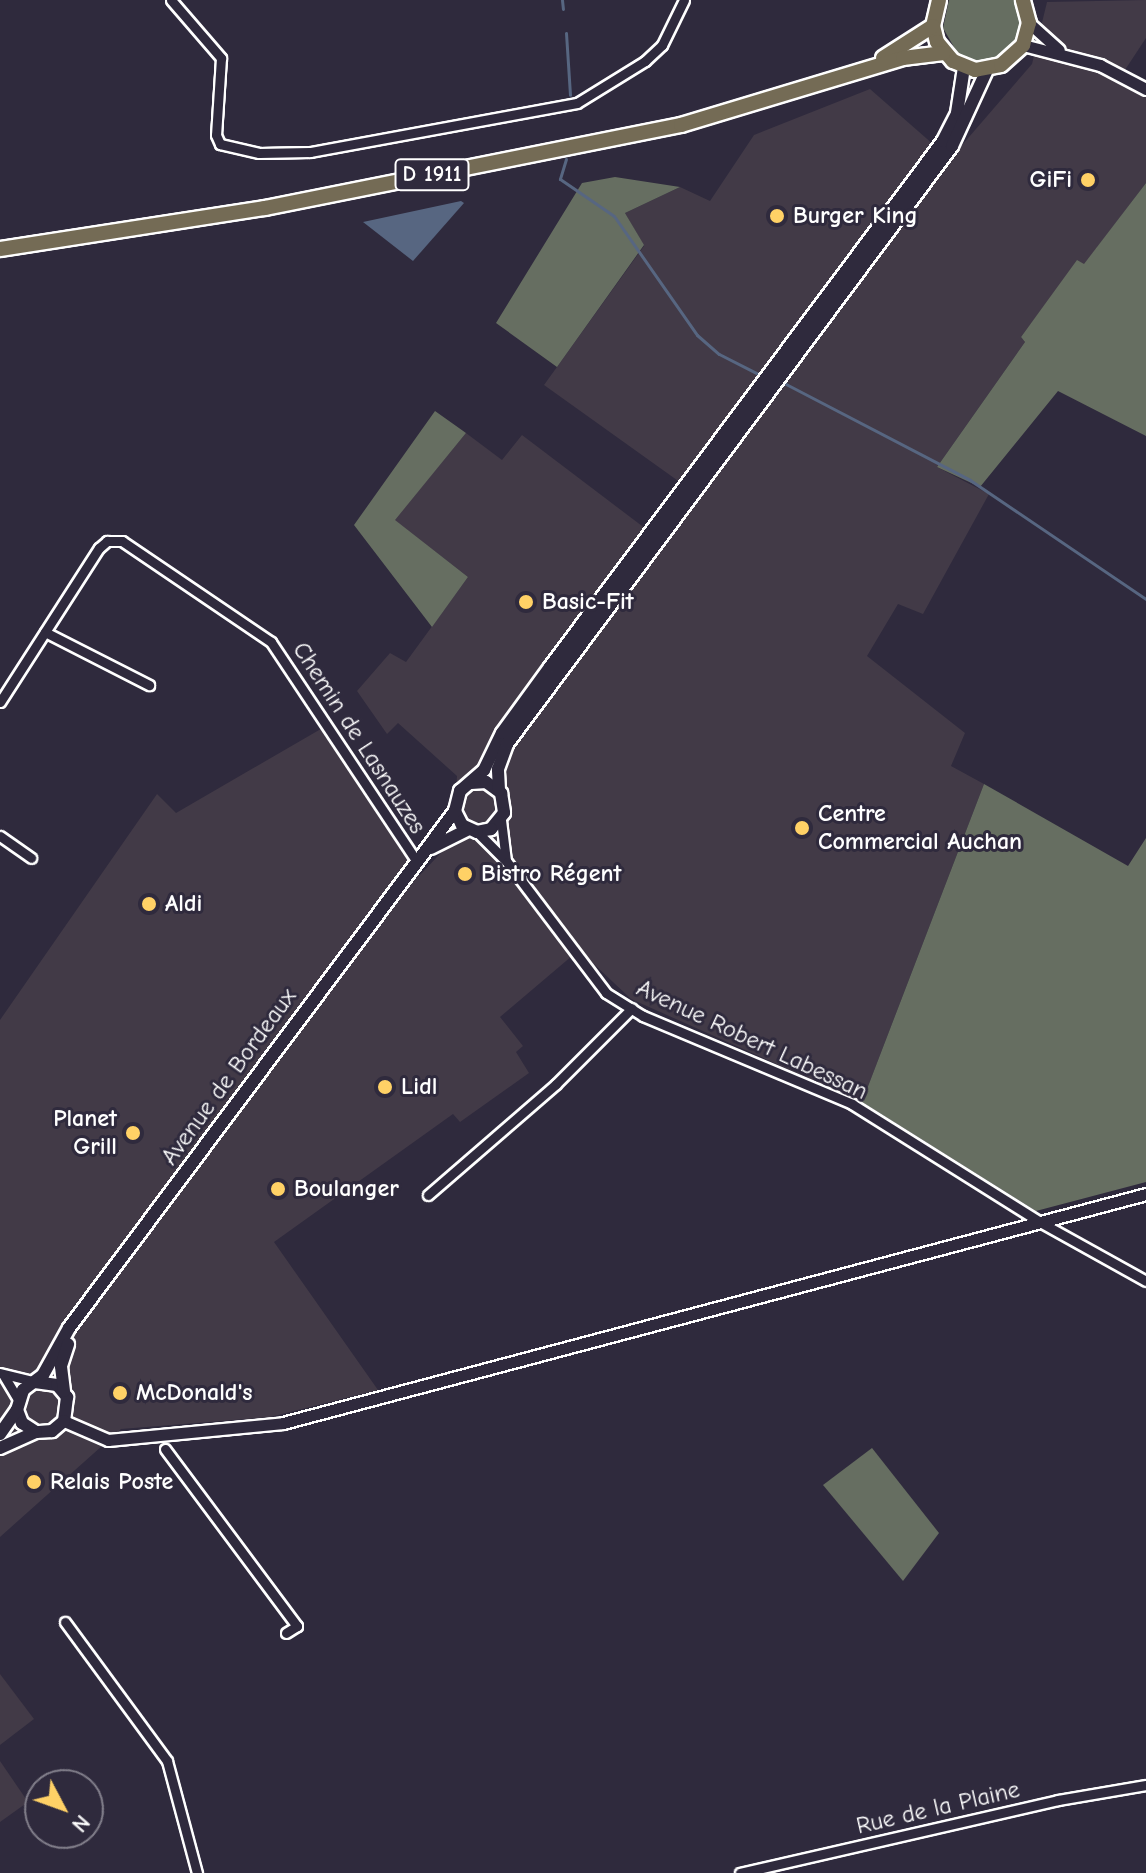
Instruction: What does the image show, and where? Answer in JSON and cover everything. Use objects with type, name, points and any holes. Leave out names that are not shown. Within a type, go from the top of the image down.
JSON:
[{"type":"main road","points":[[935,3],[933,26],[944,53],[964,67],[987,70],[1014,57],[1023,45],[1029,23],[1027,2]]},
{"type":"main road","name":"D 1911","points":[[857,71],[933,26]]},
{"type":"main road","name":"D 1911","points":[[0,249],[265,208],[681,125],[857,71],[944,53]]},
{"type":"main road","points":[[964,67],[957,113],[943,141],[550,667],[471,783],[456,797],[455,811],[473,830],[501,820],[505,806],[499,790],[498,769],[507,744],[952,146],[987,70]]},
{"type":"main road","points":[[471,783],[486,782],[499,790]]},
{"type":"main road","name":"Avenue de Bordeaux","points":[[35,1382],[455,811]]},
{"type":"main road","name":"Avenue de Bordeaux","points":[[416,860],[473,830]]},
{"type":"main road","name":"Avenue de Bordeaux","points":[[65,1395],[61,1366],[78,1321]]},
{"type":"main road","points":[[0,1434],[35,1382],[50,1382],[65,1395],[64,1421],[52,1431],[36,1432],[0,1448]]},
{"type":"main road","points":[[17,1405],[22,1423],[36,1432]]},
{"type":"street","points":[[171,0],[221,58],[216,135],[220,144],[259,153],[310,152],[577,103],[645,61],[669,34],[684,0]]},
{"type":"street","points":[[1029,23],[1060,51]]},
{"type":"street","points":[[1023,45],[1060,51],[1146,89]]},
{"type":"street","name":"Chemin de Lasnauzes","points":[[0,702],[99,548],[107,541],[122,541],[271,642],[416,860]]},
{"type":"street","points":[[45,632],[149,685]]},
{"type":"street","name":"Avenue Robert Labessan","points":[[501,820],[507,862]]},
{"type":"street","name":"Avenue Robert Labessan","points":[[473,830],[507,862],[573,954],[606,993],[632,1008],[852,1104],[1040,1222],[1146,1281]]},
{"type":"street","points":[[0,836],[31,858]]},
{"type":"street","points":[[428,1195],[556,1084],[632,1008]]},
{"type":"street","points":[[64,1421],[108,1440],[283,1423],[1146,1194]]},
{"type":"street","points":[[2,1374],[35,1382]]},
{"type":"street","points":[[2,1374],[17,1405]]},
{"type":"street","points":[[165,1449],[297,1626],[286,1633]]},
{"type":"street","points":[[65,1622],[167,1761],[197,1873]]},
{"type":"street","name":"Rue de la Plaine","points":[[740,1873],[1058,1800],[1146,1785]]},
{"type":"shaded area","points":[[1146,0],[1146,38],[1119,79],[1146,93],[1146,183],[1084,265],[1078,261],[1021,337],[1025,342],[937,467],[989,494],[923,614],[898,604],[867,656],[965,733],[951,766],[984,784],[862,1102],[631,999],[579,950],[500,1017],[523,1046],[516,1052],[529,1073],[460,1122],[453,1114],[274,1242],[378,1390],[270,1417],[121,1429],[0,1537],[0,1020],[157,794],[176,813],[326,726],[419,876],[453,840],[457,776],[398,723],[387,734],[357,691],[390,653],[406,662],[468,577],[394,520],[466,433],[502,460],[522,435],[646,529],[681,483],[544,385],[644,246],[625,213],[680,187],[710,201],[754,135],[870,89],[950,159],[1032,64],[1047,2]]},
{"type":"shaded area","points":[[0,1674],[34,1719],[0,1745]]},
{"type":"shaded area","points":[[0,1761],[24,1796],[24,1805],[0,1822]]},
{"type":"green space","points":[[949,0],[1016,0],[1022,16],[1015,46],[996,60],[973,61],[958,54],[943,28]]},
{"type":"green space","points":[[615,177],[680,187],[625,213],[644,245],[557,367],[496,323],[582,183]]},
{"type":"green space","points":[[1146,183],[1146,436],[1058,391],[980,487],[937,467],[1025,342],[1021,337],[1077,260],[1084,264]]},
{"type":"green space","points":[[435,411],[466,433],[395,520],[468,577],[432,627],[354,525]]},
{"type":"green space","points":[[984,784],[1128,866],[1146,838],[1146,1182],[1036,1211],[862,1102]]},
{"type":"green space","points":[[872,1448],[939,1533],[903,1581],[823,1485]]},
{"type":"water","points":[[461,201],[464,203],[413,261],[363,222]]},
{"type":"waterway","points":[[562,0],[563,9]]},
{"type":"waterway","points":[[566,33],[570,95]]},
{"type":"waterway","points":[[566,159],[560,179],[614,216],[697,335],[719,354],[760,375]]},
{"type":"waterway","points":[[782,382],[970,480],[1146,599]]},
{"type":"place","name":"GiFi","points":[[1088,180]]},
{"type":"place","name":"Burger King","points":[[777,216]]},
{"type":"place","name":"Basic-Fit","points":[[526,602]]},
{"type":"place","name":"Centre Commercial Auchan","points":[[802,828]]},
{"type":"place","name":"Bistro Régent","points":[[465,874]]},
{"type":"place","name":"Aldi","points":[[149,904]]},
{"type":"place","name":"Lidl","points":[[385,1087]]},
{"type":"place","name":"Planet Grill","points":[[133,1133]]},
{"type":"place","name":"Boulanger","points":[[278,1189]]},
{"type":"place","name":"McDonald's","points":[[120,1393]]},
{"type":"place","name":"Relais Poste","points":[[34,1482]]}]
